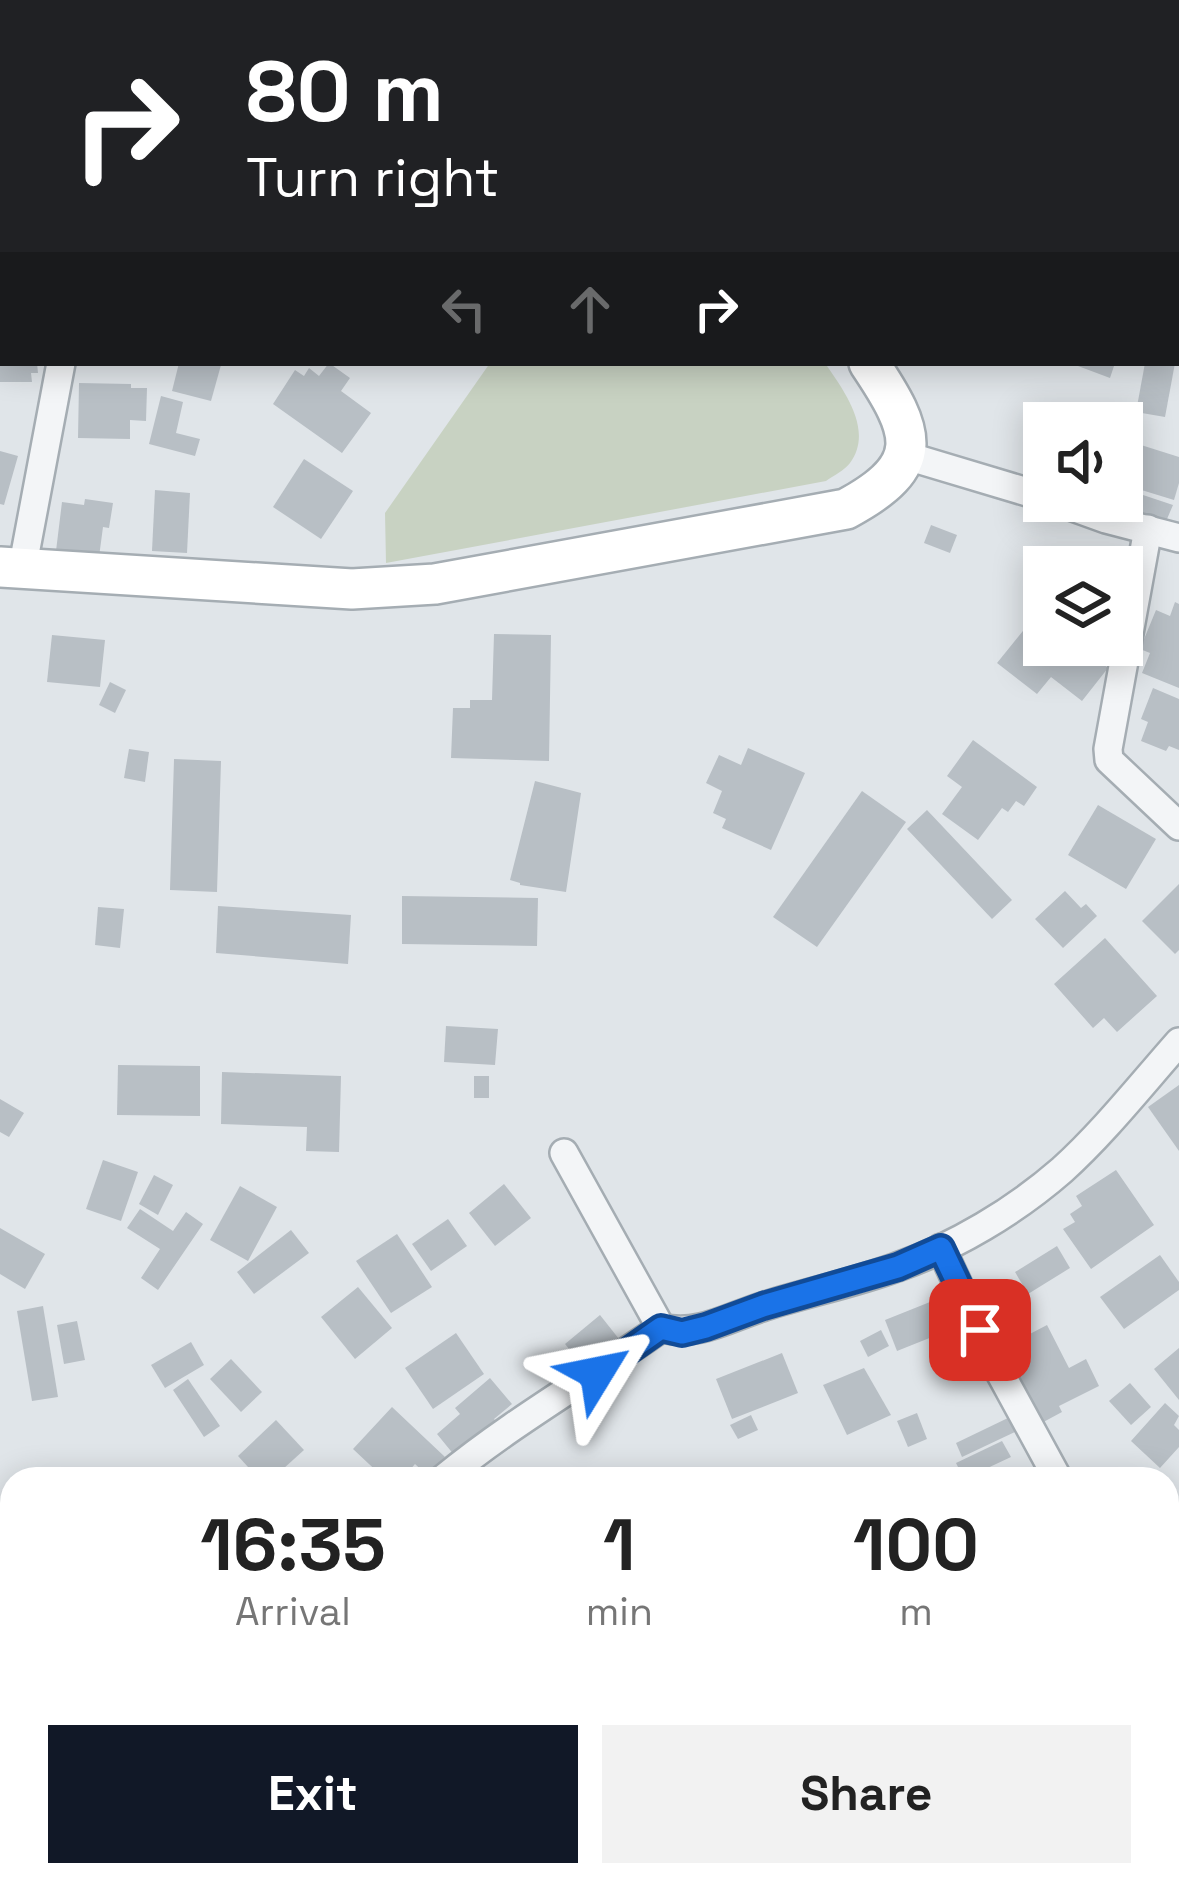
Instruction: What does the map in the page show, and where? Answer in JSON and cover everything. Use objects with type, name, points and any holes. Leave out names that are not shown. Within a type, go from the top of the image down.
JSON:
[{"type":"street","points":[[60,366],[11,569],[352,589],[434,584],[846,509],[893,480],[907,456],[904,429],[892,398],[871,366]]},
{"type":"street","points":[[907,456],[1023,491]]},
{"type":"street","points":[[1117,522],[1179,538]]},
{"type":"street","points":[[1148,530],[1109,760],[1179,826]]},
{"type":"street","points":[[564,1153],[661,1328],[682,1333],[898,1267],[997,1217],[1065,1168],[1179,1042]]},
{"type":"street","points":[[941,1248],[991,1356],[1051,1467]]},
{"type":"street","points":[[463,1467],[496,1436],[661,1328]]},
{"type":"green space","points":[[488,366],[827,366],[858,424],[857,450],[848,466],[826,481],[386,563],[385,513]]},
{"type":"building","points":[[0,366],[37,366],[38,373],[31,373],[32,382],[0,382]]},
{"type":"building","points":[[178,366],[221,366],[211,401],[172,391]]},
{"type":"building","points":[[327,366],[333,366],[350,378],[341,391],[371,413],[342,453],[273,404],[295,370],[304,376],[309,368],[319,376]]},
{"type":"building","points":[[1078,366],[1114,366],[1110,378]]},
{"type":"building","points":[[1144,366],[1174,366],[1165,417],[1143,413],[1143,402],[1138,402]]},
{"type":"building","points":[[79,383],[147,388],[146,421],[130,420],[130,439],[78,438]]},
{"type":"building","points":[[161,396],[183,402],[176,433],[200,439],[195,456],[149,444]]},
{"type":"building","points":[[1143,446],[1179,457],[1174,500],[1143,490]]},
{"type":"building","points":[[0,451],[18,456],[4,505],[0,504]]},
{"type":"building","points":[[304,459],[353,491],[321,539],[273,507]]},
{"type":"building","points":[[155,490],[190,493],[187,553],[152,551]]},
{"type":"building","points":[[1143,495],[1173,505],[1164,526],[1143,519]]},
{"type":"building","points":[[85,499],[113,503],[109,528],[103,527],[99,557],[56,551],[62,502],[84,505]]},
{"type":"building","points":[[931,525],[957,535],[950,553],[924,543]]},
{"type":"building","points":[[1175,602],[1179,604],[1179,688],[1142,673],[1150,653],[1143,650],[1143,642],[1156,610],[1170,616]]},
{"type":"building","points":[[1023,631],[1023,666],[1108,668],[1082,701],[1051,677],[1037,694],[997,663]]},
{"type":"building","points":[[494,634],[551,635],[549,761],[451,758],[453,708],[470,708],[470,700],[492,700]]},
{"type":"building","points":[[52,635],[105,640],[100,687],[47,682]]},
{"type":"building","points":[[110,682],[126,690],[115,713],[99,705]]},
{"type":"building","points":[[1153,688],[1179,699],[1179,750],[1169,746],[1166,751],[1141,741],[1148,722],[1141,719]]},
{"type":"building","points":[[973,740],[1037,787],[1024,806],[1016,801],[1008,812],[1002,808],[978,840],[942,814],[962,787],[947,776]]},
{"type":"building","points":[[748,748],[805,773],[771,850],[722,828],[726,819],[713,813],[722,791],[706,783],[719,755],[741,765]]},
{"type":"building","points":[[129,749],[149,752],[145,782],[124,778]]},
{"type":"building","points":[[174,759],[221,761],[217,892],[170,890]]},
{"type":"building","points":[[535,781],[581,793],[566,892],[510,880]]},
{"type":"building","points":[[862,791],[906,822],[817,947],[773,917]]},
{"type":"building","points":[[1098,805],[1156,839],[1126,889],[1068,855]]},
{"type":"building","points":[[927,810],[1012,900],[992,919],[907,829]]},
{"type":"building","points":[[1179,884],[1179,950],[1175,954],[1142,921]]},
{"type":"building","points":[[1065,891],[1097,916],[1063,948],[1035,919]]},
{"type":"building","points":[[402,896],[538,898],[537,946],[402,944]]},
{"type":"building","points":[[218,906],[351,915],[348,964],[216,953]]},
{"type":"building","points":[[98,907],[124,909],[120,948],[95,945]]},
{"type":"building","points":[[1105,938],[1157,996],[1117,1032],[1104,1018],[1093,1028],[1054,984]]},
{"type":"building","points":[[446,1026],[498,1029],[495,1065],[444,1062]]},
{"type":"building","points":[[118,1065],[200,1066],[200,1116],[117,1115]]},
{"type":"building","points":[[222,1072],[341,1076],[339,1152],[306,1151],[307,1127],[221,1124]]},
{"type":"building","points":[[474,1076],[489,1076],[489,1098],[474,1098]]},
{"type":"building","points":[[1179,1085],[1179,1151],[1148,1107]]},
{"type":"building","points":[[0,1099],[24,1113],[9,1137],[0,1132]]},
{"type":"building","points":[[103,1160],[138,1172],[121,1221],[86,1209]]},
{"type":"building","points":[[1116,1170],[1154,1225],[1091,1269],[1063,1229],[1075,1222],[1070,1214],[1082,1206],[1076,1196]]},
{"type":"building","points":[[154,1175],[173,1185],[158,1215],[139,1204]]},
{"type":"building","points":[[504,1184],[531,1218],[495,1246],[469,1213]]},
{"type":"building","points":[[240,1186],[277,1207],[248,1261],[210,1240]]},
{"type":"building","points":[[140,1209],[173,1231],[186,1212],[203,1224],[158,1290],[141,1278],[160,1249],[127,1228]]},
{"type":"building","points":[[448,1219],[467,1246],[431,1271],[412,1244]]},
{"type":"building","points":[[0,1228],[45,1254],[25,1289],[0,1274]]},
{"type":"building","points":[[291,1230],[309,1253],[254,1294],[237,1272]]},
{"type":"building","points":[[397,1234],[432,1287],[391,1313],[356,1261]]},
{"type":"building","points":[[1057,1246],[1070,1268],[1028,1294],[1015,1272]]},
{"type":"building","points":[[1160,1255],[1179,1282],[1179,1290],[1124,1329],[1100,1297]]},
{"type":"building","points":[[358,1287],[392,1328],[355,1359],[321,1317]]},
{"type":"building","points":[[940,1298],[952,1329],[897,1351],[885,1320]]},
{"type":"building","points":[[43,1306],[58,1397],[32,1401],[17,1311]]},
{"type":"building","points":[[600,1315],[619,1339],[584,1367],[565,1344]]},
{"type":"building","points":[[77,1321],[85,1360],[64,1364],[57,1325]]},
{"type":"building","points":[[1019,1322],[1026,1336],[1047,1325],[1069,1368],[1086,1359],[1099,1386],[1059,1406],[1062,1412],[1036,1426],[991,1336]]},
{"type":"building","points":[[881,1330],[889,1346],[868,1357],[860,1341]]},
{"type":"building","points":[[456,1333],[484,1374],[433,1409],[405,1368]]},
{"type":"building","points":[[191,1342],[204,1365],[165,1388],[151,1365]]},
{"type":"building","points":[[1179,1348],[1179,1400],[1154,1369]]},
{"type":"building","points":[[782,1353],[798,1393],[732,1419],[716,1379]]},
{"type":"building","points":[[231,1359],[262,1392],[241,1412],[210,1379]]},
{"type":"building","points":[[864,1368],[891,1415],[847,1435],[823,1385]]},
{"type":"building","points":[[490,1378],[512,1404],[494,1419],[500,1426],[459,1461],[437,1434],[460,1414],[455,1408]]},
{"type":"building","points":[[188,1379],[220,1426],[204,1437],[173,1390]]},
{"type":"building","points":[[1130,1383],[1151,1407],[1131,1425],[1109,1401]]},
{"type":"building","points":[[1165,1403],[1179,1416],[1174,1425],[1179,1430],[1179,1447],[1161,1467],[1131,1441]]},
{"type":"building","points":[[392,1407],[445,1457],[436,1467],[372,1467],[353,1449]]},
{"type":"building","points":[[917,1413],[927,1439],[908,1447],[897,1421]]},
{"type":"building","points":[[751,1415],[758,1430],[738,1439],[730,1425]]},
{"type":"building","points":[[1010,1417],[1017,1431],[962,1457],[956,1443]]},
{"type":"building","points":[[276,1420],[304,1450],[285,1467],[248,1467],[238,1456]]},
{"type":"building","points":[[1002,1441],[1011,1457],[990,1467],[958,1467],[956,1463]]},
{"type":"route","points":[[597,1373],[661,1328],[682,1333],[706,1327],[898,1267],[941,1248],[980,1330]]}]
